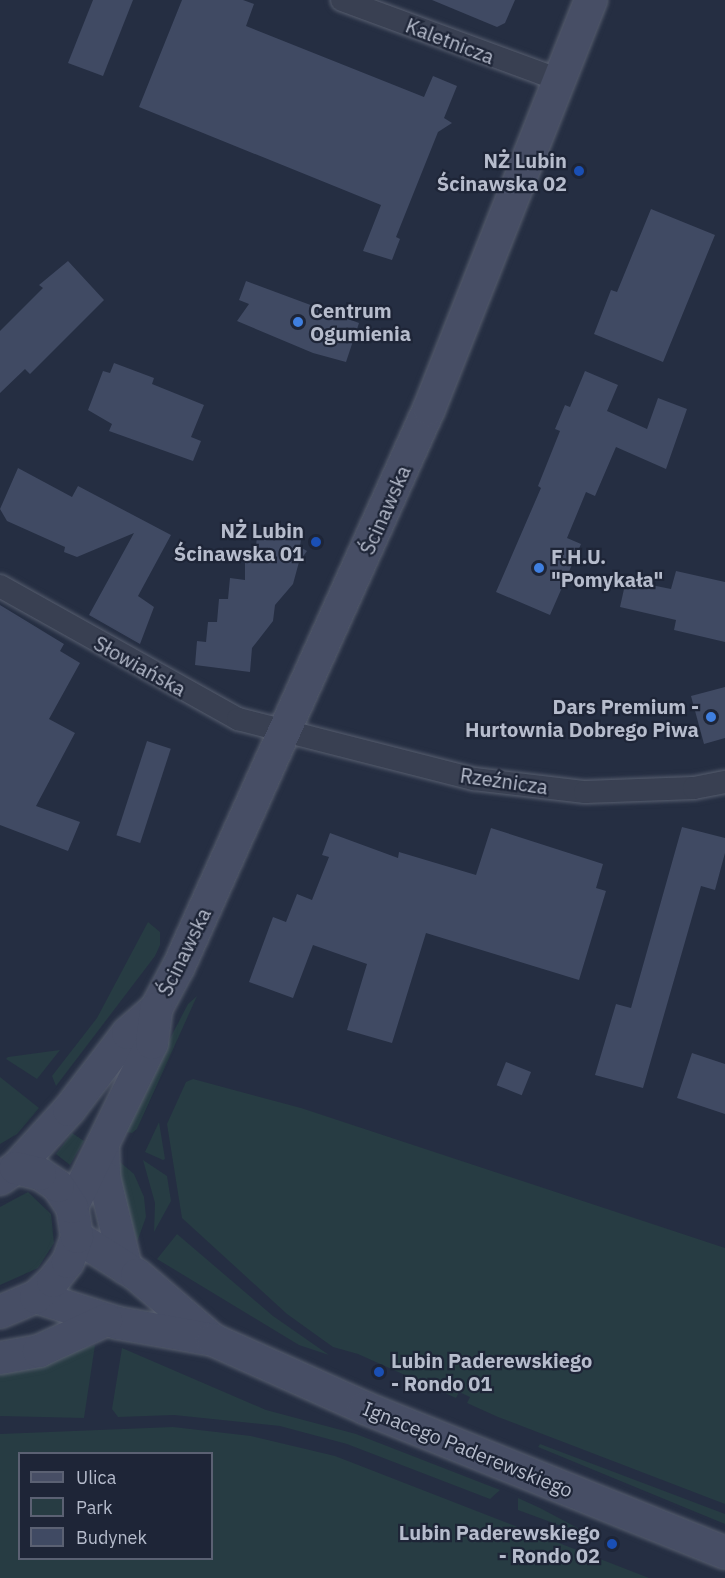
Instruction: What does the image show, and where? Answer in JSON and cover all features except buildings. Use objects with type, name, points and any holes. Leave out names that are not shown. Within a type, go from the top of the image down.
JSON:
[{"type":"main road","name":"Ścinawska","points":[[36,1297],[68,1262],[74,1222],[103,1144],[152,1043],[156,1009],[287,730],[429,409],[591,0]]},
{"type":"main road","name":"Ścinawska","points":[[8,1174],[69,1110],[128,1033],[156,1009]]},
{"type":"main road","points":[[103,1144],[104,1177],[126,1268]]},
{"type":"main road","points":[[8,1174],[40,1174],[58,1186],[74,1222]]},
{"type":"main road","name":"Ignacego Paderewskiego","points":[[74,1222],[213,1340]]},
{"type":"main road","points":[[0,1312],[36,1297]]},
{"type":"main road","name":"Ignacego Paderewskiego","points":[[36,1297],[106,1320],[213,1340],[365,1408],[725,1553]]},
{"type":"main road","points":[[0,1358],[39,1351],[106,1320]]},
{"type":"street","name":"Kaletnicza","points":[[342,0],[560,80]]},
{"type":"street","name":"Słowiańska","points":[[0,586],[238,719],[287,730]]},
{"type":"street","name":"Rzeźnicza","points":[[287,730],[437,771],[512,784],[585,792],[694,788],[725,782]]},
{"type":"green space","points":[[148,922],[160,932],[160,945],[155,956],[56,1086],[52,1076],[97,1018]]},
{"type":"green space","points":[[197,996],[137,1129],[132,1133],[122,1131],[188,1004]]},
{"type":"green space","points":[[60,1050],[37,1079],[6,1059],[8,1057]]},
{"type":"green space","points":[[0,1077],[39,1108],[17,1134],[0,1144]]},
{"type":"green space","points":[[193,1079],[301,1108],[725,1248],[725,1504],[498,1417],[467,1403],[470,1397],[459,1392],[456,1398],[358,1354],[333,1347],[287,1314],[182,1218],[167,1124],[186,1082]]},
{"type":"green space","points":[[159,1122],[165,1159],[163,1160],[145,1152]]},
{"type":"green space","points":[[72,1133],[84,1141],[70,1165],[56,1154]]},
{"type":"green space","points":[[114,1157],[134,1174],[144,1197],[146,1217],[137,1242]]},
{"type":"green space","points":[[143,1160],[167,1176],[171,1201],[154,1232],[155,1203]]},
{"type":"green space","points":[[28,1192],[51,1214],[54,1243],[38,1268],[0,1285],[0,1207]]},
{"type":"green space","points":[[177,1234],[273,1316],[329,1355],[299,1345],[157,1259]]},
{"type":"green space","points":[[95,1345],[84,1418],[0,1416],[0,1369]]},
{"type":"green space","points":[[122,1348],[266,1410],[356,1434],[500,1490],[490,1499],[347,1444],[280,1426],[174,1415],[118,1417],[112,1409]]},
{"type":"green space","points":[[173,1427],[251,1436],[335,1456],[649,1578],[0,1578],[0,1434]]},
{"type":"green space","points":[[540,1444],[725,1514],[725,1524],[538,1447]]},
{"type":"green space","points":[[518,1498],[540,1508],[602,1541],[518,1510]]},
{"type":"place","name":"NŻ Lubin Ścinawska 02","points":[[579,171]]},
{"type":"place","name":"Centrum Ogumienia","points":[[298,322]]},
{"type":"place","name":"NŻ Lubin Ścinawska 01","points":[[316,542]]},
{"type":"place","name":"F.H.U. \"Pomykała\"","points":[[539,568]]},
{"type":"place","name":"Dars Premium - Hurtownia Dobrego Piwa","points":[[711,717]]},
{"type":"place","name":"Lubin Paderewskiego - Rondo 01","points":[[379,1372]]},
{"type":"place","name":"Lubin Paderewskiego - Rondo 02","points":[[612,1544]]}]
